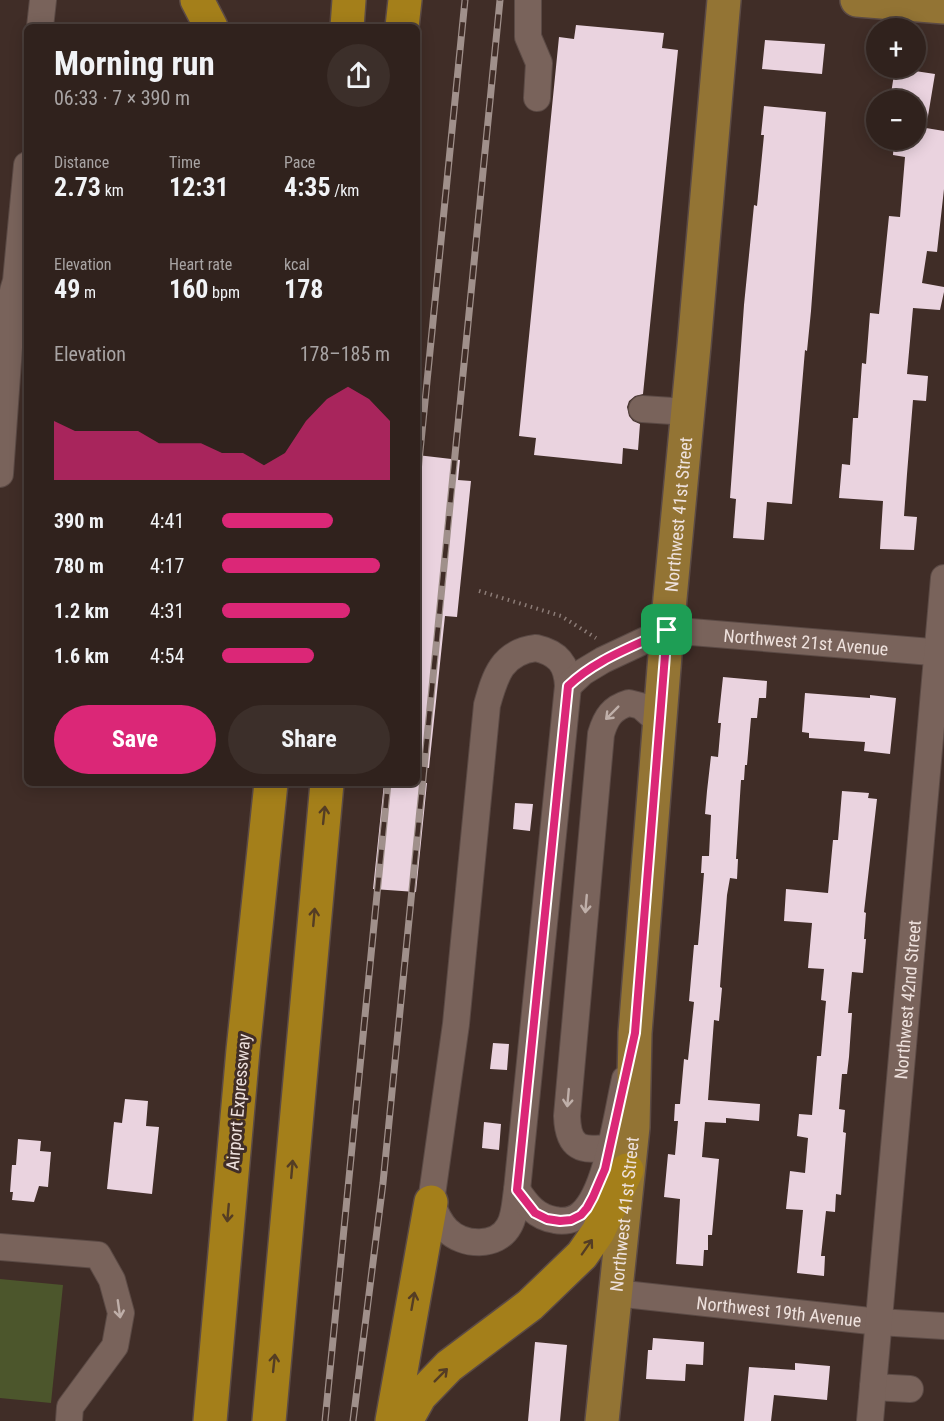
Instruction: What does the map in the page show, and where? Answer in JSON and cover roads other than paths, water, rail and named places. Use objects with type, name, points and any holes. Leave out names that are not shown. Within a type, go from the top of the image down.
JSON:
[{"type":"highway","points":[[197,0],[209,24]]},
{"type":"highway","points":[[223,24],[225,0]]},
{"type":"highway","points":[[243,1050],[251,786]]},
{"type":"highway","name":"Airport Expressway","points":[[210,1421],[243,1050],[271,786]]},
{"type":"highway","points":[[269,1421],[327,786]]},
{"type":"highway","points":[[406,1421],[420,1396],[449,1366],[530,1305],[582,1256],[598,1232],[619,1158]]},
{"type":"highway","points":[[392,1421],[431,1202]]},
{"type":"main road","name":"Northwest 41st Street","points":[[602,1421],[615,1293],[619,1158],[633,1127],[635,1033],[667,630],[724,0]]},
{"type":"main road","points":[[857,0],[944,7]]},
{"type":"street","points":[[40,24],[43,0]]},
{"type":"street","points":[[528,0],[528,37],[539,63],[537,98]]},
{"type":"street","points":[[0,474],[14,286],[24,193]]},
{"type":"street","points":[[642,409],[688,412]]},
{"type":"street","name":"Northwest 42nd Street","points":[[870,1421],[941,652],[944,578]]},
{"type":"street","points":[[568,686],[583,672],[667,630]]},
{"type":"street","name":"Northwest 21st Avenue","points":[[667,630],[941,652]]},
{"type":"street","points":[[536,648],[556,655],[567,673],[568,686],[517,1190],[509,1227],[502,1235],[482,1242],[460,1239],[448,1232],[438,1220],[431,1202],[456,1024],[489,697],[503,664],[515,653],[525,649],[536,648]]},
{"type":"street","points":[[619,1158],[595,1149],[577,1146],[570,1138],[567,1116],[601,734],[605,720],[612,711],[629,703],[641,706],[660,723]]},
{"type":"street","points":[[517,1190],[535,1213],[547,1219],[571,1220],[581,1215],[593,1197],[605,1169],[619,1158]]},
{"type":"street","points":[[0,1247],[98,1255],[112,1280],[121,1313],[115,1347],[70,1407],[69,1421]]},
{"type":"street","name":"Northwest 19th Avenue","points":[[615,1293],[879,1322],[944,1326]]},
{"type":"street","points":[[873,1387],[910,1389]]},
{"type":"railway","points":[[420,452],[465,0]]},
{"type":"railway","points":[[353,1421],[383,1183],[500,0]]},
{"type":"railway","points":[[325,1421],[388,786]]}]
